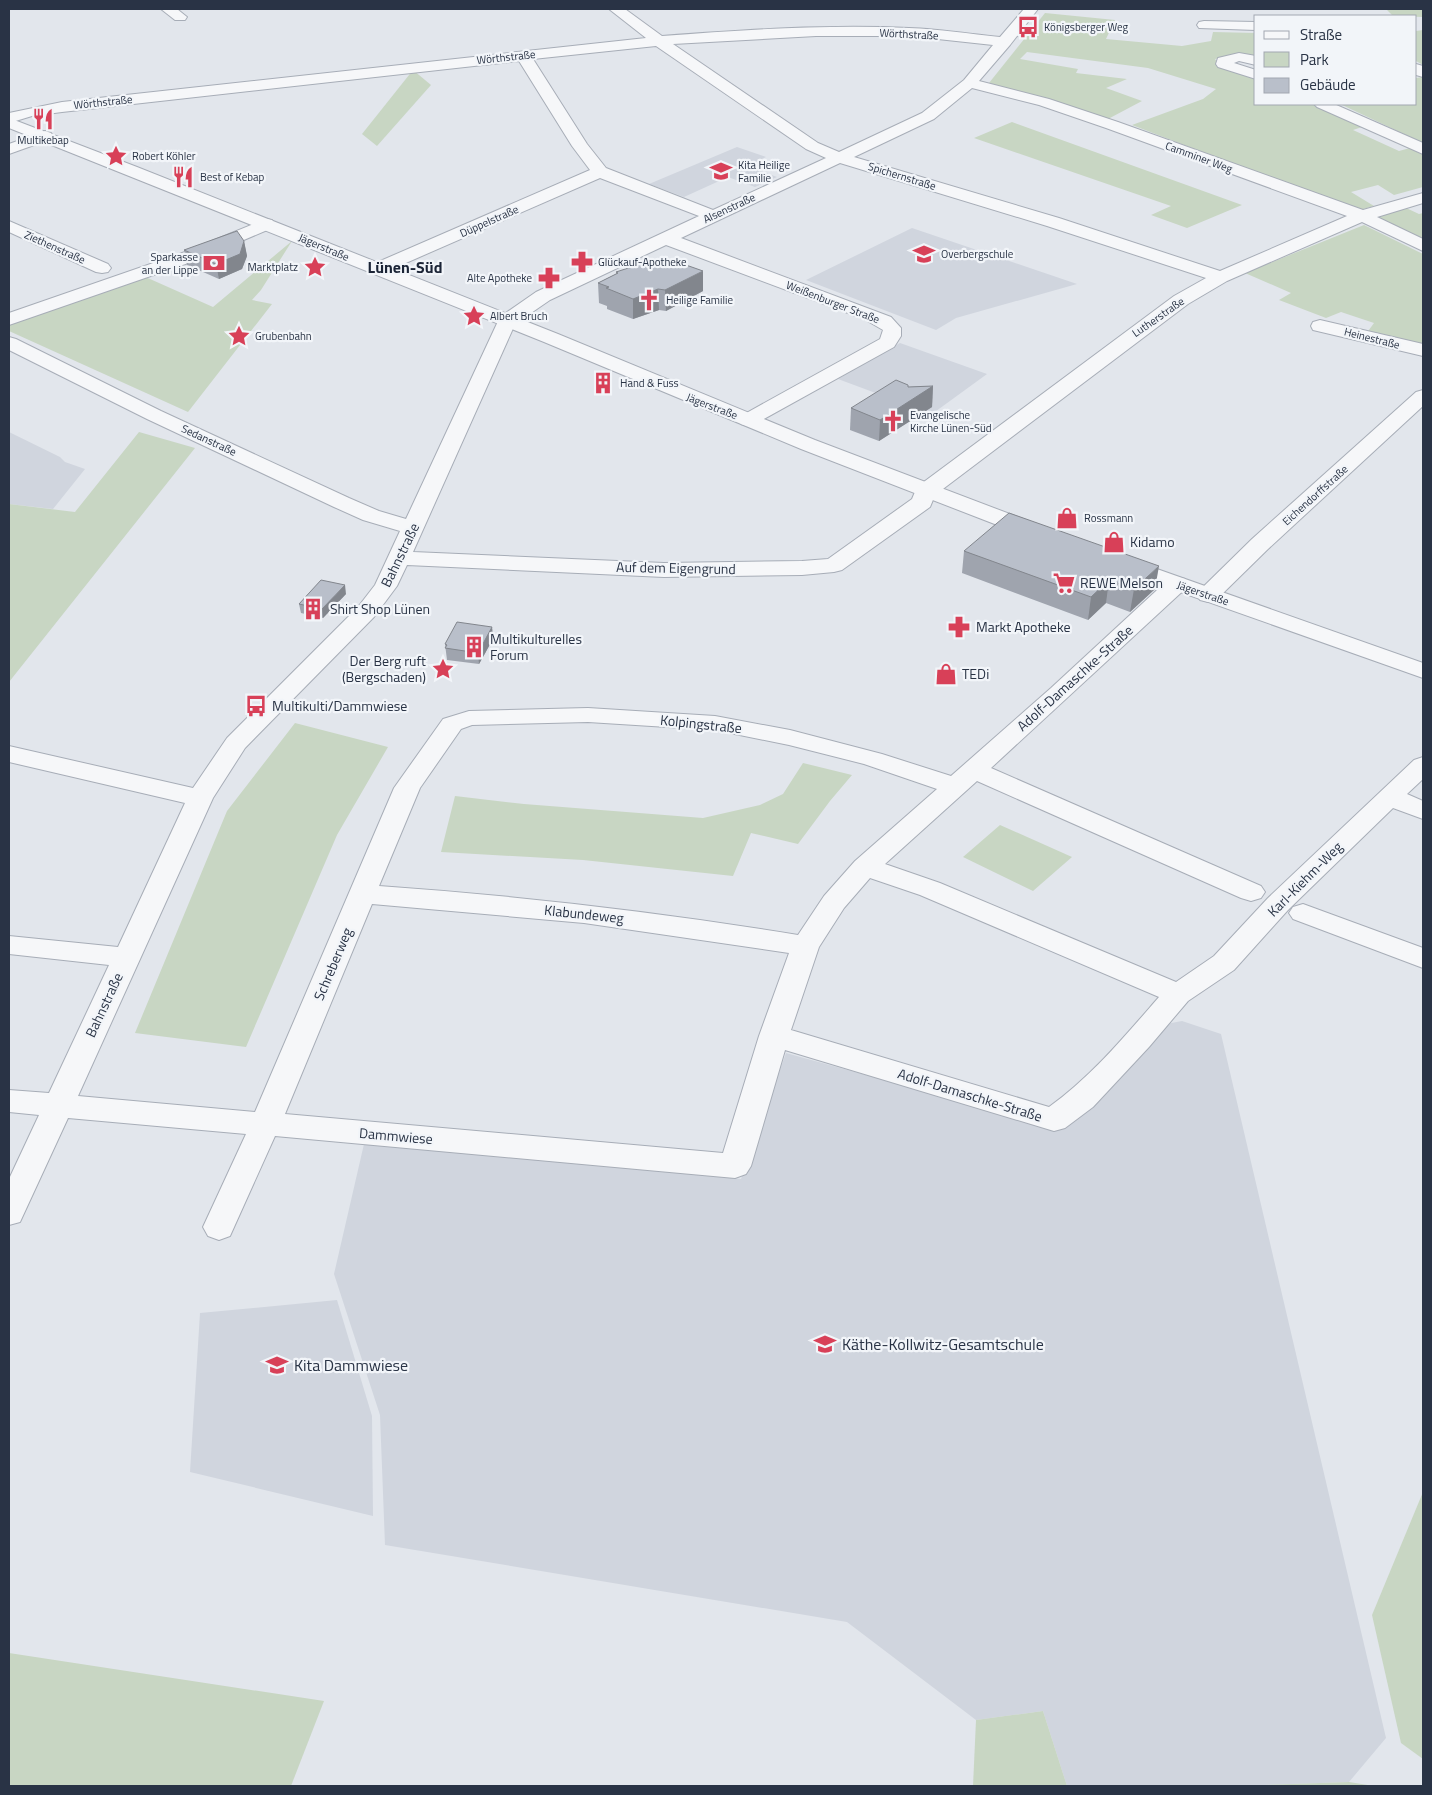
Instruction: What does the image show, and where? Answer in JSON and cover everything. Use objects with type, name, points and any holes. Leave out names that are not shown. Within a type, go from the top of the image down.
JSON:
[{"type":"street","name":"Spichernstraße","points":[[616,9],[796,137],[812,146],[840,158],[1053,222],[1221,276]]},
{"type":"street","name":"Alsenstraße","points":[[507,321],[543,296],[922,119],[952,98],[969,83],[1031,9]]},
{"type":"street","points":[[1204,25],[1254,26]]},
{"type":"street","name":"Wörthstraße","points":[[9,118],[36,110],[62,106],[523,55],[743,34],[822,31],[911,32],[1005,42]]},
{"type":"street","points":[[523,55],[580,146],[600,172],[713,216]]},
{"type":"street","points":[[1254,61],[1239,57],[1223,61],[1223,64],[1232,69],[1254,74]]},
{"type":"street","name":"Camminer Weg","points":[[969,83],[1044,102],[1112,125],[1362,216],[1423,246]]},
{"type":"street","points":[[1324,105],[1423,149]]},
{"type":"street","name":"Jägerstraße","points":[[9,123],[507,321],[659,386],[925,492],[1052,538]]},
{"type":"street","points":[[9,148],[45,136]]},
{"type":"street","name":"Düppelstraße","points":[[378,270],[600,172]]},
{"type":"street","name":"Lutherstraße","points":[[925,492],[1144,326],[1181,300],[1221,276],[1362,216],[1423,198]]},
{"type":"street","points":[[9,320],[191,256],[266,224]]},
{"type":"street","name":"Ziethenstraße","points":[[9,226],[102,268]]},
{"type":"street","name":"Weißenburger Straße","points":[[664,238],[863,311],[884,321],[892,328],[892,336],[887,344],[748,420]]},
{"type":"street","name":"Bahnstraße","points":[[9,1213],[200,798],[218,768],[236,744],[379,597],[393,574],[507,321]]},
{"type":"street","name":"Heinestraße","points":[[1320,326],[1423,350]]},
{"type":"street","name":"Sedanstraße","points":[[9,343],[70,374],[284,475],[393,524],[413,527]]},
{"type":"street","name":"Eichendorffstraße","points":[[1208,595],[1260,544],[1423,396]]},
{"type":"street","name":"Auf dem Eigengrund","points":[[400,558],[664,570],[802,568],[834,565],[922,502],[925,492]]},
{"type":"street","name":"Jägerstraße","points":[[1103,556],[1423,671]]},
{"type":"street","name":"Adolf-Damaschke-Straße","points":[[735,1166],[774,1036],[804,946],[834,902],[865,867],[1060,693],[1177,584]]},
{"type":"street","name":"Kolpingstraße","points":[[469,718],[588,715],[715,723],[790,738],[964,778]]},
{"type":"street","name":"Schreberweg","points":[[219,1227],[266,1125],[407,788],[452,724],[469,718]]},
{"type":"street","points":[[9,754],[200,798]]},
{"type":"street","name":"Karl-Kiehm-Weg","points":[[1224,963],[1278,904],[1422,767]]},
{"type":"street","points":[[964,778],[1036,796],[1251,892]]},
{"type":"street","points":[[1391,797],[1423,811]]},
{"type":"street","points":[[865,867],[930,889],[1178,994]]},
{"type":"street","name":"Klabundeweg","points":[[363,894],[475,902],[641,920],[804,946]]},
{"type":"street","points":[[1303,913],[1423,958]]},
{"type":"street","points":[[9,945],[126,957]]},
{"type":"street","name":"Adolf-Damaschke-Straße","points":[[774,1036],[1054,1120],[1082,1099],[1139,1040],[1178,994],[1224,963]]},
{"type":"street","name":"Dammwiese","points":[[9,1101],[57,1107],[735,1166]]},
{"type":"shaded area","name":"Kita Heilige Familie","points":[[737,147],[766,157],[747,166],[777,177],[755,187],[728,177],[684,197],[649,184]]},
{"type":"shaded area","name":"Overbergschule","points":[[912,228],[1077,284],[956,318],[936,330],[806,280]]},
{"type":"shaded area","points":[[900,343],[987,374],[932,414],[838,379]]},
{"type":"shaded area","points":[[9,432],[60,457],[65,462],[85,469],[53,509],[9,504]]},
{"type":"shaded area","name":"Käthe-Kollwitz-Gesamtschule","points":[[1182,1021],[1221,1034],[1386,1738],[1349,1782],[1234,1786],[1067,1786],[1043,1711],[976,1720],[847,1622],[385,1545],[380,1415],[334,1274],[364,1144],[741,1179],[786,1053],[1051,1126],[1145,1028]]},
{"type":"shaded area","name":"Kita Dammwiese","points":[[337,1300],[372,1416],[373,1516],[190,1472],[200,1313]]},
{"type":"green space","points":[[1386,9],[1423,9],[1423,17],[1417,17],[1417,15],[1392,15]]},
{"type":"green space","points":[[1045,13],[1115,20],[1106,39],[1182,46],[1211,41],[1213,32],[1254,33],[1254,59],[1245,55],[1215,59],[1221,68],[1254,77],[1254,105],[1316,105],[1362,127],[1353,130],[1399,151],[1410,148],[1423,155],[1423,187],[1394,195],[1378,185],[1351,192],[1374,206],[1356,211],[1132,125],[1203,99],[1216,89],[1148,68],[1027,52],[1020,59],[1078,69],[1076,73],[1127,79],[1106,88],[1142,101],[1108,119],[989,83]]},
{"type":"green space","points":[[1423,30],[1423,65],[1417,62],[1417,31]]},
{"type":"green space","points":[[413,70],[431,85],[377,146],[362,134]]},
{"type":"green space","points":[[1422,77],[1423,143],[1342,105],[1417,105],[1417,78]]},
{"type":"green space","points":[[1012,122],[1242,205],[1187,228],[1151,215],[1171,206],[974,138]]},
{"type":"green space","points":[[1404,207],[1419,214],[1423,213],[1423,240],[1375,217]]},
{"type":"green space","points":[[1364,225],[1423,254],[1423,346],[1366,334],[1374,323],[1341,312],[1326,318],[1279,300],[1291,293],[1245,273]]},
{"type":"green space","points":[[292,241],[261,290],[252,300],[272,304],[188,412],[9,331],[9,322],[141,275],[213,307]]},
{"type":"green space","points":[[139,432],[195,448],[9,682],[9,504],[75,512]]},
{"type":"green space","points":[[295,723],[388,747],[337,835],[246,1047],[135,1033],[227,811]]},
{"type":"green space","points":[[803,763],[852,775],[798,844],[751,833],[733,876],[583,860],[441,852],[455,796],[524,804],[703,818],[760,805],[783,794]]},
{"type":"green space","points":[[1000,825],[1072,857],[1033,891],[963,857]]},
{"type":"green space","points":[[1423,1492],[1423,1759],[1401,1743],[1372,1615]]},
{"type":"green space","points":[[9,1653],[324,1701],[291,1786],[9,1786]]},
{"type":"green space","points":[[1043,1711],[1067,1786],[973,1786],[976,1720]]},
{"type":"green space","points":[[1349,1782],[1374,1786],[1234,1786]]},
{"type":"building","points":[[237,231],[244,241],[240,254],[216,264],[184,250]]},
{"type":"building","points":[[669,259],[703,271],[665,290],[658,289],[633,299],[598,283],[618,273],[616,272],[650,261],[655,263]]},
{"type":"building","points":[[896,380],[908,385],[908,387],[933,386],[880,420],[851,408]]},
{"type":"building","points":[[1009,513],[1159,566],[1134,589],[1109,580],[1091,597],[964,551]]},
{"type":"building","points":[[321,580],[345,585],[322,609],[299,604]]},
{"type":"building","points":[[457,622],[492,627],[478,653],[445,648],[447,645],[445,644]]},
{"type":"place","name":"Königsberger Weg","points":[[1028,27]]},
{"type":"place","name":"Multikebap","points":[[43,119]]},
{"type":"place","name":"Robert Köhler","points":[[116,156]]},
{"type":"place","name":"Kita Heilige Familie","points":[[721,171]]},
{"type":"place","name":"Best of Kebap","points":[[183,177]]},
{"type":"place","name":"Overbergschule","points":[[924,254]]},
{"type":"place","name":"Glückauf-Apotheke","points":[[582,262]]},
{"type":"place","name":"Sparkasse an der Lippe","points":[[214,263]]},
{"type":"place","name":"Marktplatz","points":[[315,267]]},
{"type":"place","name":"Alte Apotheke","points":[[549,278]]},
{"type":"place","name":"Heilige Familie","points":[[649,300]]},
{"type":"place","name":"Albert Bruch","points":[[474,316]]},
{"type":"place","name":"Grubenbahn","points":[[239,336]]},
{"type":"place","name":"Hand & Fuss","points":[[603,383]]},
{"type":"place","name":"Evangelische Kirche Lünen-Süd","points":[[893,421]]},
{"type":"place","name":"Rossmann","points":[[1067,518]]},
{"type":"place","name":"Kidamo","points":[[1114,542]]},
{"type":"place","name":"REWE Melson","points":[[1064,583]]},
{"type":"place","name":"Shirt Shop Lünen","points":[[313,609]]},
{"type":"place","name":"Markt Apotheke","points":[[959,627]]},
{"type":"place","name":"Multikulturelles Forum","points":[[474,647]]},
{"type":"place","name":"Der Berg ruft (Bergschaden)","points":[[443,669]]},
{"type":"place","name":"TEDi","points":[[946,674]]},
{"type":"place","name":"Multikulti/Dammwiese","points":[[256,706]]},
{"type":"place","name":"Käthe-Kollwitz-Gesamtschule","points":[[825,1344]]},
{"type":"place","name":"Kita Dammwiese","points":[[277,1365]]},
{"type":"district","name":"Lünen-Süd","points":[[405,267]]}]
